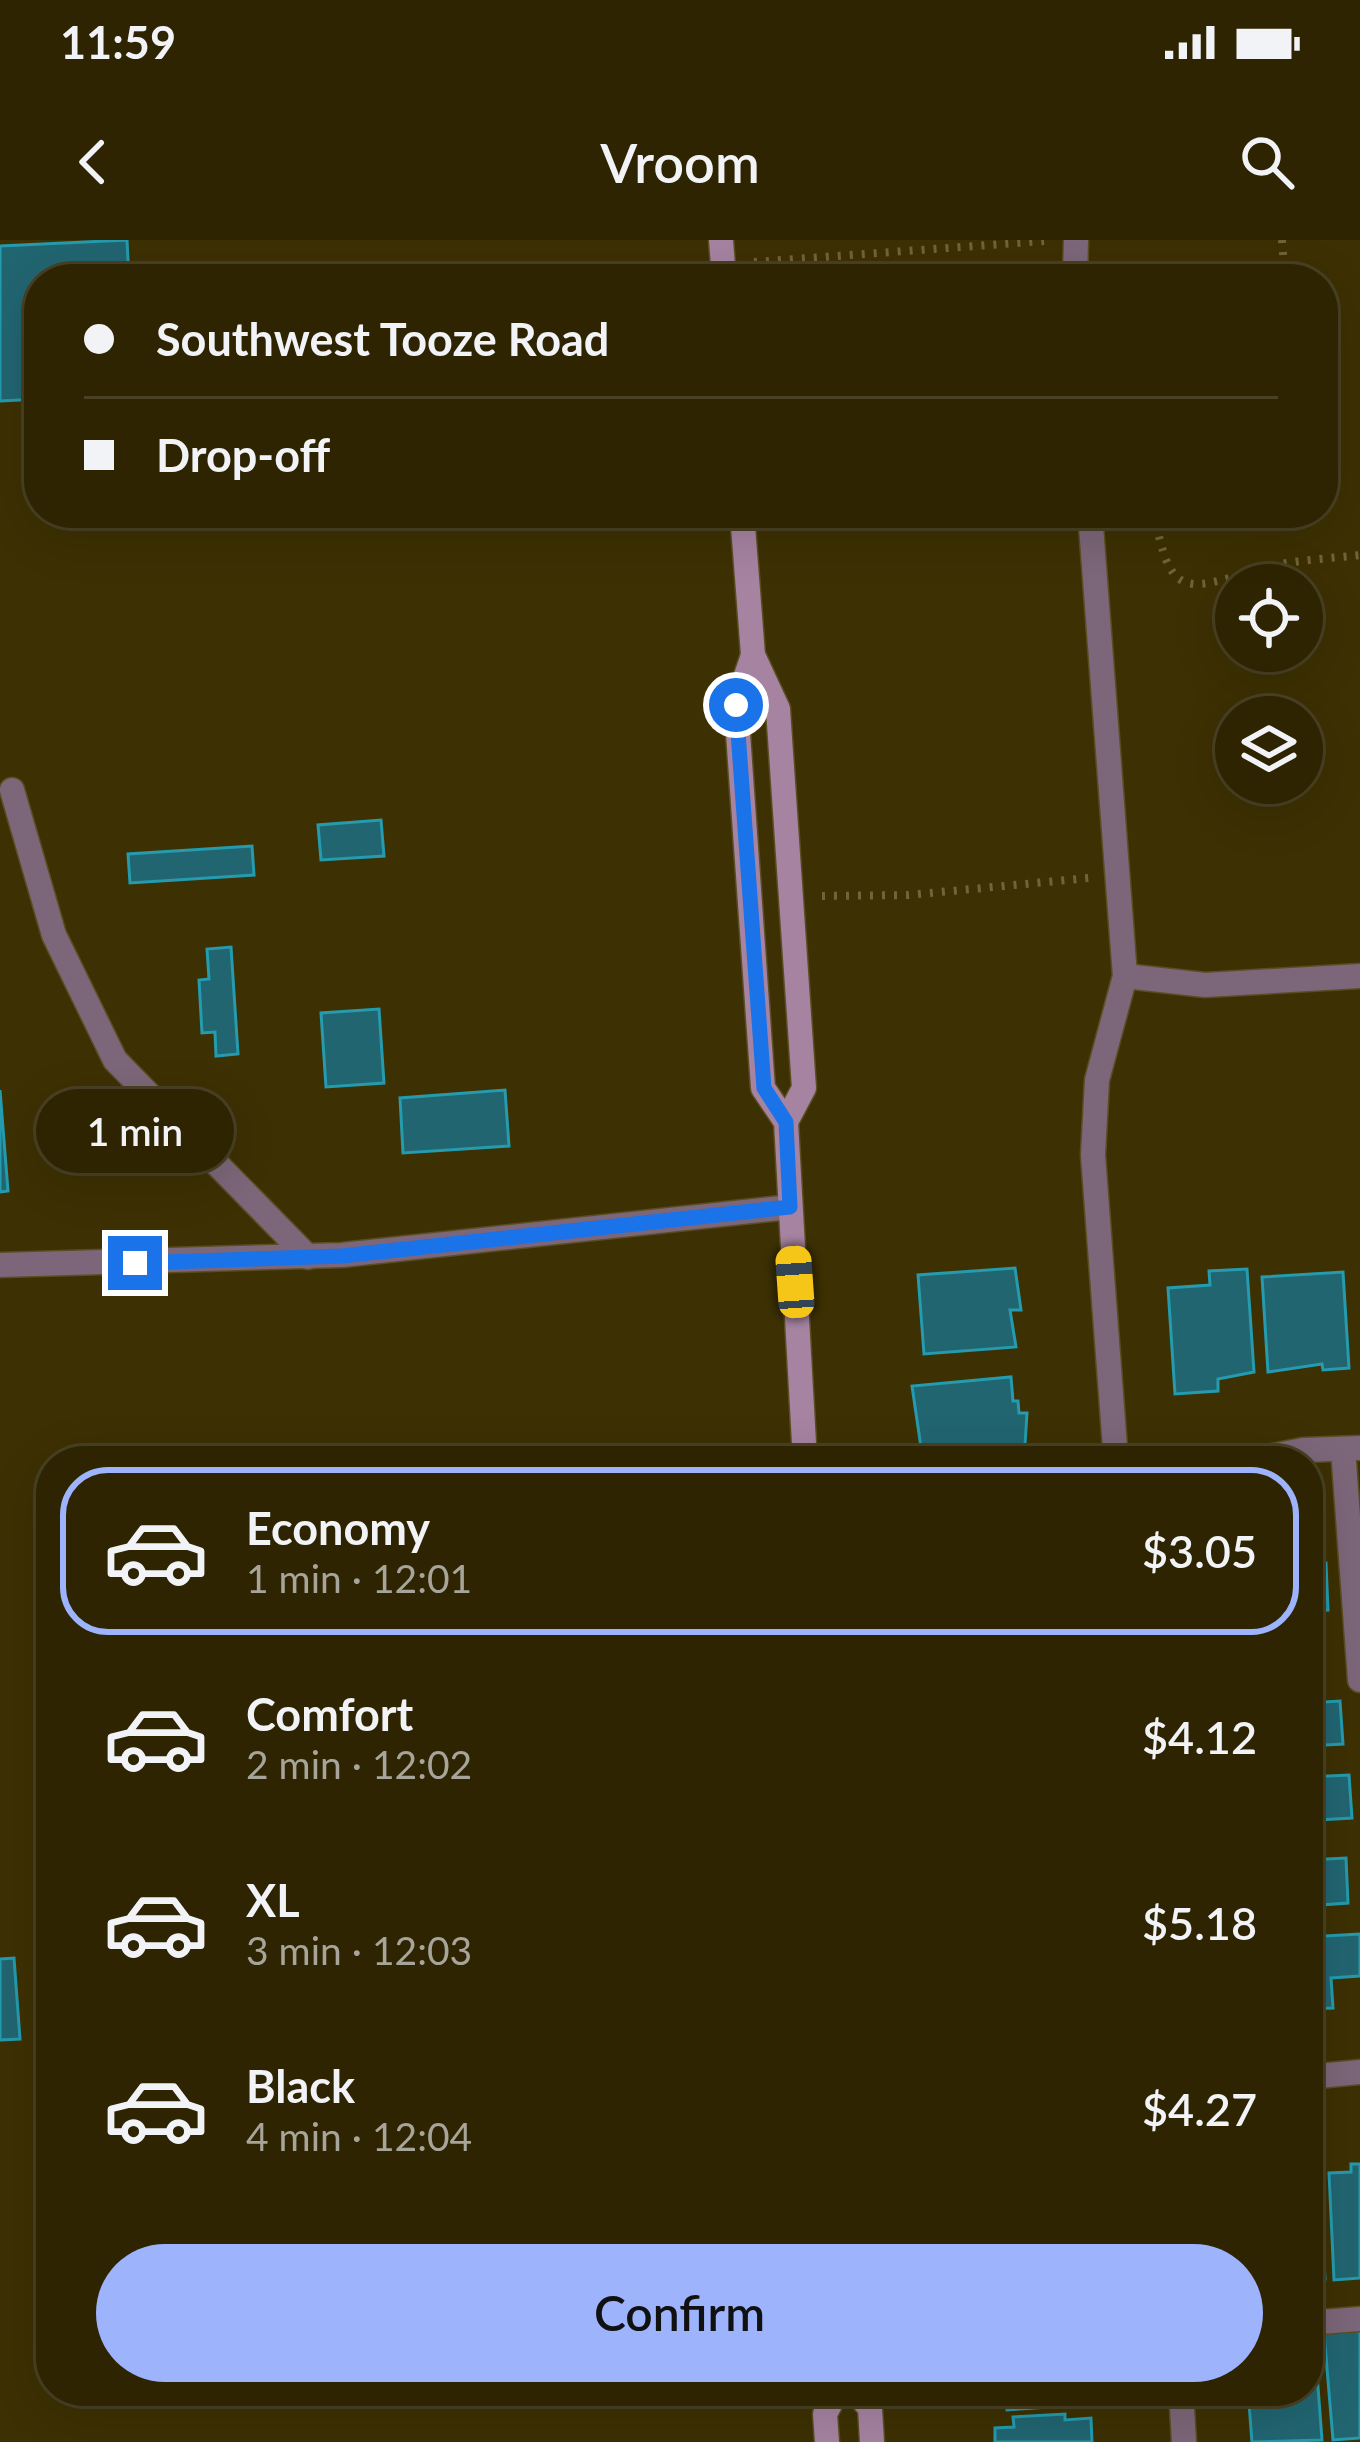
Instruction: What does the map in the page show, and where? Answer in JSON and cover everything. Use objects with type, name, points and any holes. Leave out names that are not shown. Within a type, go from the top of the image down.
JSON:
[{"type":"main road","points":[[743,528],[753,655],[778,709],[804,1088],[786,1122]]},
{"type":"main road","points":[[753,655],[736,705],[764,1088],[786,1122],[804,1446]]},
{"type":"main road","points":[[827,2442],[825,2414],[829,2406]]},
{"type":"main road","points":[[868,2406],[872,2442]]},
{"type":"street","points":[[1091,528],[1125,976],[1096,1080],[1093,1155],[1115,1446]]},
{"type":"street","points":[[12,790],[54,935],[115,1060],[308,1257]]},
{"type":"street","points":[[1125,976],[1205,985],[1360,976]]},
{"type":"street","points":[[0,1264],[308,1257],[790,1207]]},
{"type":"street","points":[[1351,1448],[1360,1680]]},
{"type":"street","points":[[1323,2076],[1360,2072]]},
{"type":"street","points":[[1323,2322],[1360,2319]]},
{"type":"street","points":[[1182,2406],[1184,2442]]},
{"type":"path","points":[[722,261],[1056,240]]},
{"type":"path","points":[[1157,528],[1164,562],[1183,581],[1207,587],[1258,569],[1360,555]]},
{"type":"path","points":[[791,897],[908,895],[1117,875]]},
{"type":"building","points":[[127,240],[128,264],[24,264],[24,400],[0,401],[0,246]]},
{"type":"building","points":[[381,820],[384,856],[321,860],[318,825]]},
{"type":"building","points":[[252,846],[254,875],[130,883],[128,854]]},
{"type":"building","points":[[231,947],[238,1054],[216,1056],[215,1032],[202,1033],[199,980],[209,979],[207,949]]},
{"type":"building","points":[[379,1009],[384,1083],[326,1087],[321,1013]]},
{"type":"building","points":[[0,1090],[8,1191],[0,1192]]},
{"type":"building","points":[[505,1090],[509,1146],[403,1153],[400,1098]]},
{"type":"building","points":[[1015,1268],[1021,1310],[1010,1310],[1016,1347],[924,1354],[918,1275]]},
{"type":"building","points":[[1247,1269],[1254,1372],[1218,1379],[1218,1391],[1175,1394],[1168,1288],[1210,1285],[1209,1271]]},
{"type":"building","points":[[1343,1272],[1349,1368],[1323,1370],[1322,1364],[1268,1372],[1262,1277]]},
{"type":"building","points":[[1011,1377],[1013,1401],[1018,1401],[1019,1413],[1027,1413],[1025,1446],[921,1446],[912,1386]]},
{"type":"building","points":[[1326,1563],[1328,1610],[1323,1610]]},
{"type":"building","points":[[1340,1701],[1343,1744],[1323,1745],[1323,1702]]},
{"type":"building","points":[[1349,1775],[1352,1818],[1323,1820],[1323,1776]]},
{"type":"building","points":[[1346,1858],[1348,1903],[1323,1905],[1323,1859]]},
{"type":"building","points":[[1360,1934],[1360,1976],[1331,1978],[1333,2008],[1323,2008],[1323,1936]]},
{"type":"building","points":[[14,1958],[20,2039],[0,2040],[0,1959]]},
{"type":"building","points":[[1351,2164],[1360,2164],[1360,2278],[1334,2280],[1329,2173],[1351,2172]]},
{"type":"building","points":[[1360,2331],[1360,2438],[1333,2440],[1324,2333]]},
{"type":"building","points":[[1007,2406],[1064,2406],[1007,2410]]},
{"type":"building","points":[[1249,2406],[1319,2406],[1322,2440],[1252,2442]]},
{"type":"building","points":[[1065,2414],[1065,2420],[1091,2418],[1092,2442],[995,2442],[995,2428],[1014,2427],[1013,2417]]},
{"type":"route","points":[[135,1263],[342,1256],[790,1207],[786,1122],[764,1088],[736,705]]}]
